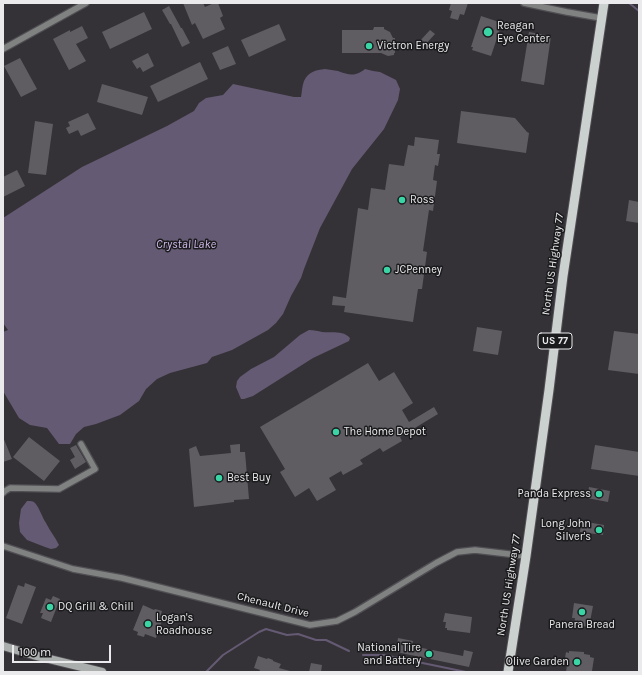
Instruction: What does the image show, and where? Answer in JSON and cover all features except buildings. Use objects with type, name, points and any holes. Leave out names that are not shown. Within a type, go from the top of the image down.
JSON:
[{"type":"main road","name":"North US Highway 77","points":[[508,672],[526,556],[563,276],[603,10]]},
{"type":"main road","points":[[3,646],[102,672]]},
{"type":"street","points":[[3,49],[86,3]]},
{"type":"street","points":[[524,3],[567,12],[603,10]]},
{"type":"street","points":[[3,493],[10,488],[59,489],[95,469],[81,444]]},
{"type":"street","name":"Chenault Drive","points":[[3,546],[73,569],[122,578],[310,625],[337,621],[457,552],[475,550],[526,556]]},
{"type":"water","name":"Crystal Lake","points":[[325,69],[345,74],[355,74],[365,69],[380,72],[396,80],[400,89],[398,100],[384,129],[352,169],[320,228],[301,278],[283,314],[276,323],[268,330],[232,350],[212,357],[207,363],[170,373],[157,379],[146,389],[139,401],[120,415],[84,427],[76,434],[70,444],[59,444],[47,428],[30,425],[19,418],[3,391],[3,332],[8,330],[3,323],[3,218],[82,167],[167,126],[194,111],[199,103],[206,98],[223,95],[233,84],[294,97],[301,97],[303,83],[308,75],[315,71]]},
{"type":"water","points":[[309,330],[337,332],[347,335],[350,338],[349,341],[313,358],[253,396],[241,399],[236,387],[237,381],[240,377],[251,369],[274,357],[300,335]]},
{"type":"water","points":[[27,501],[31,501],[37,505],[59,545],[56,548],[51,549],[27,540],[20,532],[19,523],[21,509]]},
{"type":"waterway","points":[[629,3],[639,11]]},
{"type":"waterway","points":[[206,672],[223,655],[266,629],[287,635],[298,634],[316,640],[326,640],[349,651]]},
{"type":"waterway","points":[[363,655],[384,655],[466,672]]},
{"type":"place","name":"Reagan Eye Center","points":[[488,32]]},
{"type":"place","name":"Victron Energy","points":[[369,46]]},
{"type":"place","name":"Ross","points":[[402,200]]},
{"type":"place","name":"JCPenney","points":[[387,270]]},
{"type":"place","name":"The Home Depot","points":[[336,432]]},
{"type":"place","name":"Best Buy","points":[[219,478]]},
{"type":"place","name":"Panda Express","points":[[599,494]]},
{"type":"place","name":"Long John Silver's","points":[[599,530]]},
{"type":"place","name":"DQ Grill & Chill","points":[[50,607]]},
{"type":"place","name":"Panera Bread","points":[[582,612]]},
{"type":"place","name":"Logan's Roadhouse","points":[[148,624]]},
{"type":"place","name":"National Tire and Battery","points":[[429,654]]},
{"type":"place","name":"Olive Garden","points":[[577,662]]}]
